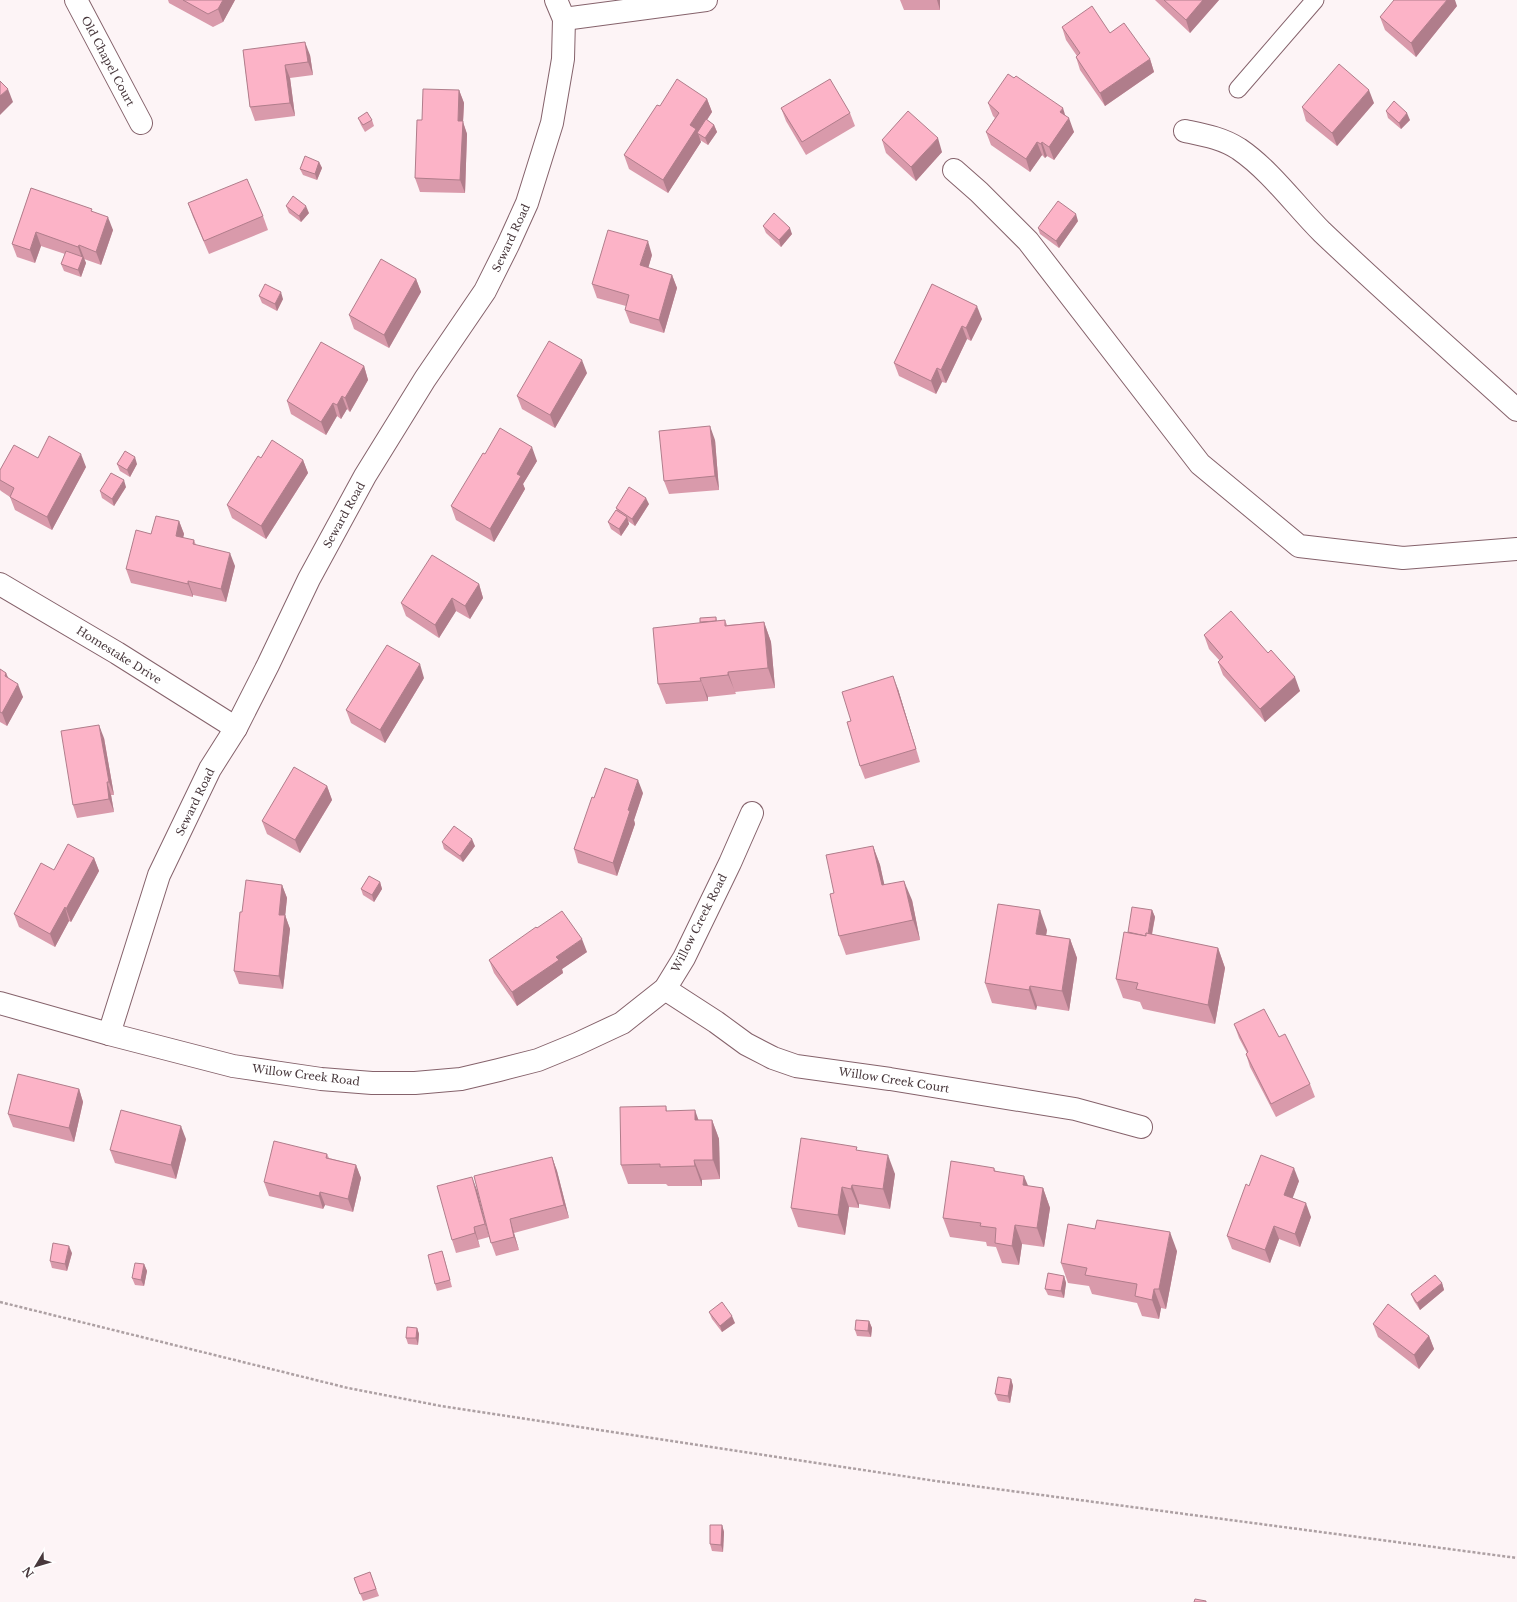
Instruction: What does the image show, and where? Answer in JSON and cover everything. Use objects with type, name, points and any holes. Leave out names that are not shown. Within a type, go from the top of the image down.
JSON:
[{"type":"street","name":"Old Chapel Court","points":[[76,0],[141,123]]},
{"type":"street","points":[[560,9],[706,0]]},
{"type":"street","name":"Seward Road","points":[[109,1034],[159,875],[210,769],[236,728],[309,579],[365,476],[425,379],[486,291],[527,203],[552,122],[563,59],[560,9]]},
{"type":"street","points":[[1185,131],[1215,137],[1237,148],[1254,160],[1321,231],[1405,310],[1517,410]]},
{"type":"street","points":[[954,170],[980,192],[1028,241],[1200,464],[1299,546],[1403,558],[1517,549]]},
{"type":"street","name":"Homestake Drive","points":[[0,584],[117,653],[236,728]]},
{"type":"street","name":"Willow Creek Road","points":[[0,1003],[109,1034],[233,1066],[320,1079],[372,1083],[415,1083],[461,1079],[538,1060],[622,1023],[665,989],[684,958],[730,863],[752,813]]},
{"type":"street","name":"Willow Creek Court","points":[[665,989],[746,1044],[772,1058],[796,1066],[890,1079],[1074,1109],[1141,1128]]},
{"type":"lane","points":[[1238,89],[1315,0]]},
{"type":"path","points":[[0,1302],[348,1388],[441,1406],[936,1481],[1517,1558]]},
{"type":"building","points":[[183,0],[223,0],[218,9],[208,14]]},
{"type":"building","points":[[1164,0],[1203,0],[1186,20]]},
{"type":"building","points":[[1394,0],[1447,0],[1411,43],[1380,17]]},
{"type":"building","points":[[1092,6],[1110,33],[1124,23],[1150,59],[1100,93],[1076,57],[1080,53],[1062,27]]},
{"type":"building","points":[[305,42],[308,62],[285,65],[290,103],[250,107],[243,50]]},
{"type":"building","points":[[1339,64],[1369,90],[1332,133],[1302,107]]},
{"type":"building","points":[[1008,74],[1014,78],[1016,76],[1063,108],[1060,112],[1069,118],[1049,147],[1042,142],[1041,144],[1037,142],[1026,159],[986,132],[999,113],[988,103]]},
{"type":"building","points":[[677,79],[707,99],[690,125],[696,129],[663,180],[624,155],[657,105],[660,106]]},
{"type":"building","points":[[830,79],[850,113],[802,142],[781,108]]},
{"type":"building","points":[[0,81],[8,89],[0,96]]},
{"type":"building","points":[[423,89],[459,90],[458,121],[463,121],[460,180],[415,178],[417,120],[422,120]]},
{"type":"building","points":[[1394,101],[1407,113],[1399,123],[1386,111]]},
{"type":"building","points":[[908,111],[938,138],[911,167],[882,140]]},
{"type":"building","points":[[367,112],[372,120],[363,125],[358,118]]},
{"type":"building","points":[[706,119],[714,125],[705,138],[697,133]]},
{"type":"building","points":[[305,156],[319,162],[315,174],[300,169]]},
{"type":"building","points":[[247,179],[263,216],[204,241],[188,203]]},
{"type":"building","points":[[31,188],[92,209],[91,211],[108,217],[96,252],[79,245],[78,247],[36,232],[30,250],[12,244]]},
{"type":"building","points":[[293,196],[306,206],[299,216],[286,206]]},
{"type":"building","points":[[1058,201],[1076,214],[1056,241],[1038,228]]},
{"type":"building","points":[[774,213],[790,228],[779,240],[763,226]]},
{"type":"building","points":[[608,230],[648,241],[640,265],[672,275],[659,320],[625,310],[629,295],[592,284]]},
{"type":"building","points":[[66,251],[83,257],[78,270],[61,264]]},
{"type":"building","points":[[381,259],[416,279],[384,335],[349,315]]},
{"type":"building","points":[[265,284],[281,292],[275,304],[259,296]]},
{"type":"building","points":[[932,284],[977,306],[966,328],[962,326],[941,370],[937,368],[931,381],[894,363]]},
{"type":"building","points":[[549,341],[582,360],[550,415],[517,396]]},
{"type":"building","points":[[321,342],[364,366],[345,398],[342,396],[337,405],[333,403],[321,422],[287,401]]},
{"type":"building","points":[[710,426],[715,476],[664,481],[659,431]]},
{"type":"building","points":[[500,428],[532,447],[517,474],[521,476],[490,529],[451,506]]},
{"type":"building","points":[[49,436],[81,454],[47,517],[10,497],[14,488],[0,480],[0,470],[14,445],[38,458]]},
{"type":"building","points":[[272,440],[303,460],[261,526],[227,505],[258,456],[261,458]]},
{"type":"building","points":[[125,451],[135,457],[127,470],[117,464]]},
{"type":"building","points":[[111,473],[124,480],[112,499],[100,491]]},
{"type":"building","points":[[629,487],[646,498],[632,519],[616,508]]},
{"type":"building","points":[[616,510],[627,517],[619,529],[608,522]]},
{"type":"building","points":[[156,516],[179,521],[176,536],[194,540],[193,544],[230,553],[221,589],[188,581],[188,584],[126,569],[136,530],[151,534]]},
{"type":"building","points":[[432,555],[479,584],[465,606],[452,598],[435,625],[401,603]]},
{"type":"building","points":[[1231,611],[1268,653],[1271,650],[1295,677],[1260,709],[1218,662],[1223,657],[1204,635]]},
{"type":"building","points":[[716,617],[716,621],[700,622],[700,618]]},
{"type":"building","points":[[725,620],[725,626],[764,622],[768,668],[728,672],[728,675],[700,678],[701,681],[658,684],[653,628]]},
{"type":"building","points":[[387,645],[420,664],[380,730],[346,710]]},
{"type":"building","points":[[0,669],[6,673],[5,676],[18,684],[2,713],[0,712]]},
{"type":"building","points":[[893,676],[916,749],[860,766],[847,722],[851,721],[842,692]]},
{"type":"building","points":[[99,725],[109,782],[107,782],[109,799],[73,805],[61,731]]},
{"type":"building","points":[[294,767],[327,786],[295,840],[262,821]]},
{"type":"building","points":[[605,768],[638,780],[628,810],[630,811],[613,863],[574,849],[592,797],[594,798]]},
{"type":"building","points":[[454,826],[472,839],[460,856],[442,842]]},
{"type":"building","points":[[68,844],[94,858],[66,909],[65,907],[50,934],[14,914],[41,863],[54,870]]},
{"type":"building","points":[[873,846],[882,885],[904,881],[913,920],[839,936],[830,894],[834,893],[826,855]]},
{"type":"building","points":[[369,876],[380,882],[372,895],[361,889]]},
{"type":"building","points":[[246,880],[282,885],[279,915],[285,915],[279,976],[234,971],[240,912],[242,912]]},
{"type":"building","points":[[998,904],[1040,910],[1036,934],[1070,939],[1062,991],[1030,986],[1029,990],[985,983]]},
{"type":"building","points":[[1132,907],[1152,910],[1148,934],[1146,933],[1146,936],[1128,932]]},
{"type":"building","points":[[562,911],[582,939],[556,957],[559,960],[512,992],[489,960],[536,927],[537,928]]},
{"type":"building","points":[[1124,932],[1146,936],[1146,933],[1218,948],[1208,1005],[1136,989],[1138,983],[1116,979]]},
{"type":"building","points":[[1264,1009],[1279,1037],[1285,1034],[1310,1084],[1271,1104],[1246,1054],[1248,1052],[1234,1024]]},
{"type":"building","points":[[18,1074],[79,1089],[69,1128],[8,1114]]},
{"type":"building","points":[[666,1106],[666,1111],[695,1110],[695,1120],[712,1120],[713,1160],[694,1160],[695,1166],[660,1167],[660,1164],[621,1165],[620,1107]]},
{"type":"building","points":[[121,1110],[181,1126],[171,1165],[110,1150]]},
{"type":"building","points":[[801,1138],[857,1147],[856,1150],[888,1155],[883,1189],[852,1185],[851,1189],[842,1187],[838,1215],[791,1208]]},
{"type":"building","points":[[274,1141],[327,1154],[326,1158],[356,1165],[348,1199],[320,1192],[319,1196],[264,1182]]},
{"type":"building","points":[[1261,1155],[1294,1168],[1284,1195],[1306,1203],[1295,1234],[1274,1226],[1265,1250],[1227,1236],[1246,1184],[1249,1186]]},
{"type":"building","points":[[552,1157],[564,1205],[510,1219],[514,1237],[491,1243],[474,1176]]},
{"type":"building","points":[[951,1161],[994,1168],[994,1171],[1024,1176],[1023,1185],[1043,1188],[1037,1228],[1015,1225],[1012,1246],[995,1243],[996,1228],[980,1226],[981,1223],[943,1218]]},
{"type":"building","points":[[472,1177],[485,1224],[474,1227],[475,1233],[452,1240],[437,1186]]},
{"type":"building","points":[[1097,1220],[1170,1232],[1159,1289],[1154,1289],[1152,1300],[1135,1296],[1137,1284],[1085,1275],[1087,1268],[1061,1263],[1068,1224],[1095,1229]]},
{"type":"building","points":[[53,1243],[69,1246],[65,1264],[50,1261]]},
{"type":"building","points":[[442,1251],[450,1280],[435,1284],[428,1255]]},
{"type":"building","points":[[135,1263],[144,1264],[141,1280],[132,1278]]},
{"type":"building","points":[[1048,1273],[1064,1276],[1061,1291],[1045,1289]]},
{"type":"building","points":[[1435,1275],[1442,1283],[1417,1303],[1411,1294]]},
{"type":"building","points":[[722,1302],[732,1316],[720,1326],[709,1312]]},
{"type":"building","points":[[1388,1304],[1429,1336],[1414,1355],[1373,1324]]},
{"type":"building","points":[[856,1320],[869,1321],[868,1331],[855,1330]]},
{"type":"building","points":[[407,1327],[417,1328],[416,1338],[406,1338]]},
{"type":"building","points":[[998,1377],[1011,1379],[1008,1396],[995,1394]]},
{"type":"building","points":[[710,1525],[722,1525],[721,1545],[710,1544]]},
{"type":"building","points":[[370,1572],[376,1589],[360,1594],[354,1578]]},
{"type":"building","points":[[1195,1599],[1206,1601],[1206,1602],[1194,1602]]}]
